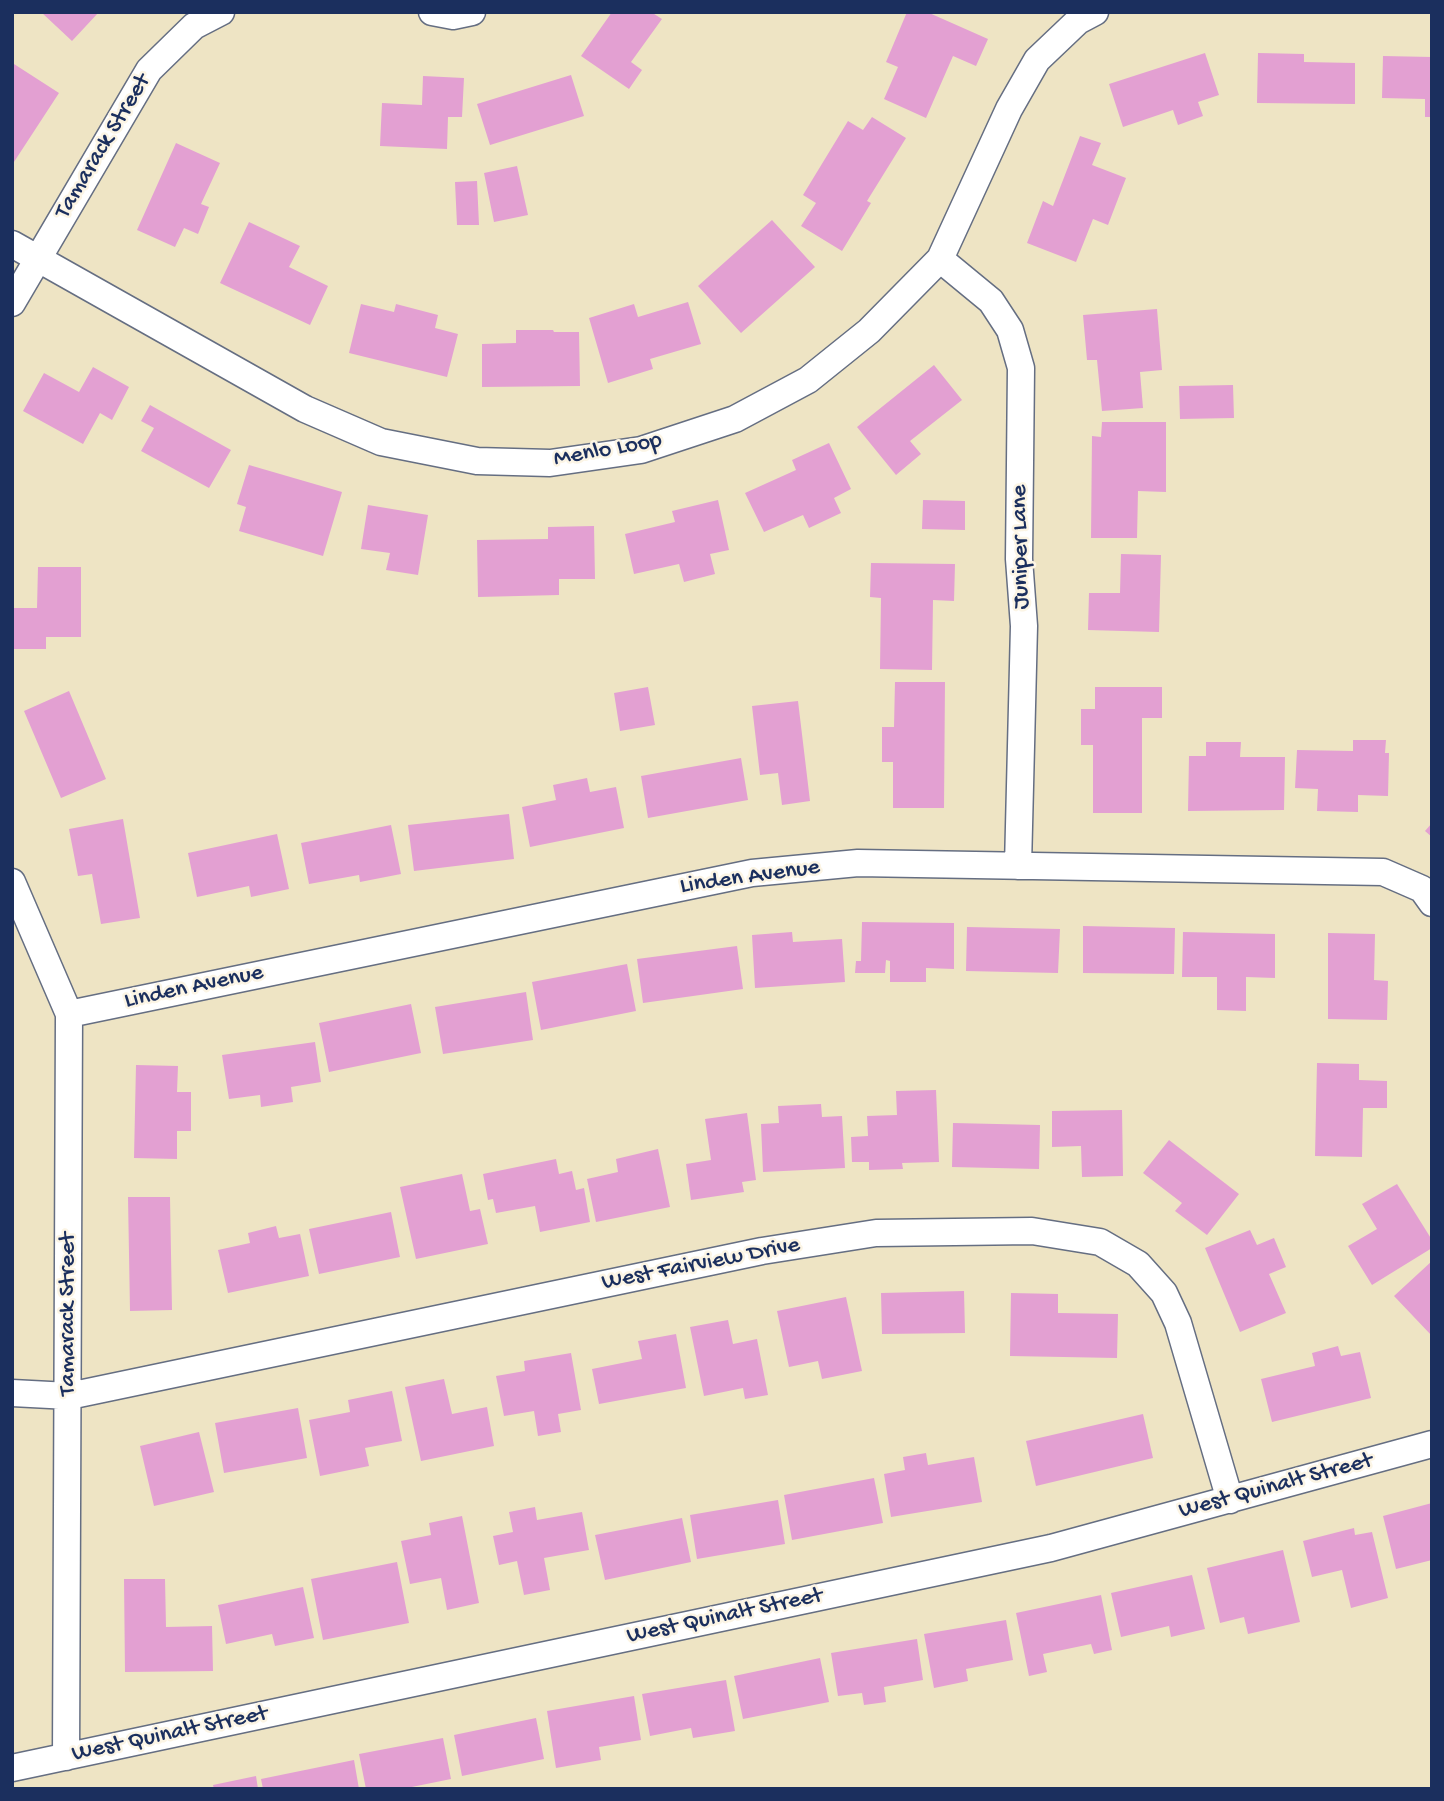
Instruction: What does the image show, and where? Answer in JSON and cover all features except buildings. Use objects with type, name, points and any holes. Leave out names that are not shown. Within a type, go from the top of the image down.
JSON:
[{"type":"street","name":"Tamarack Street","points":[[12,303],[149,70],[194,26],[220,12]]},
{"type":"street","points":[[432,12],[453,16],[472,12]]},
{"type":"street","name":"Menlo Loop","points":[[12,244],[304,409],[381,442],[477,461],[550,463],[640,450],[735,419],[808,380],[869,331],[940,259],[1009,109],[1037,60],[1078,21],[1095,12]]},
{"type":"street","name":"Juniper Lane","points":[[940,259],[991,301],[1010,330],[1021,369],[1019,559],[1024,626],[1018,866]]},
{"type":"street","name":"Linden Avenue","points":[[69,1014],[752,873],[858,863],[1383,872],[1422,889],[1432,903]]},
{"type":"street","name":"Tamarack Street","points":[[12,882],[69,1014],[66,1757]]},
{"type":"street","name":"West Fairview Drive","points":[[12,1393],[69,1396],[762,1251],[876,1233],[1032,1231],[1100,1242],[1138,1264],[1164,1293],[1178,1323],[1230,1500]]},
{"type":"street","name":"West Quinalt Street","points":[[12,1768],[1051,1548],[1432,1444]]}]
